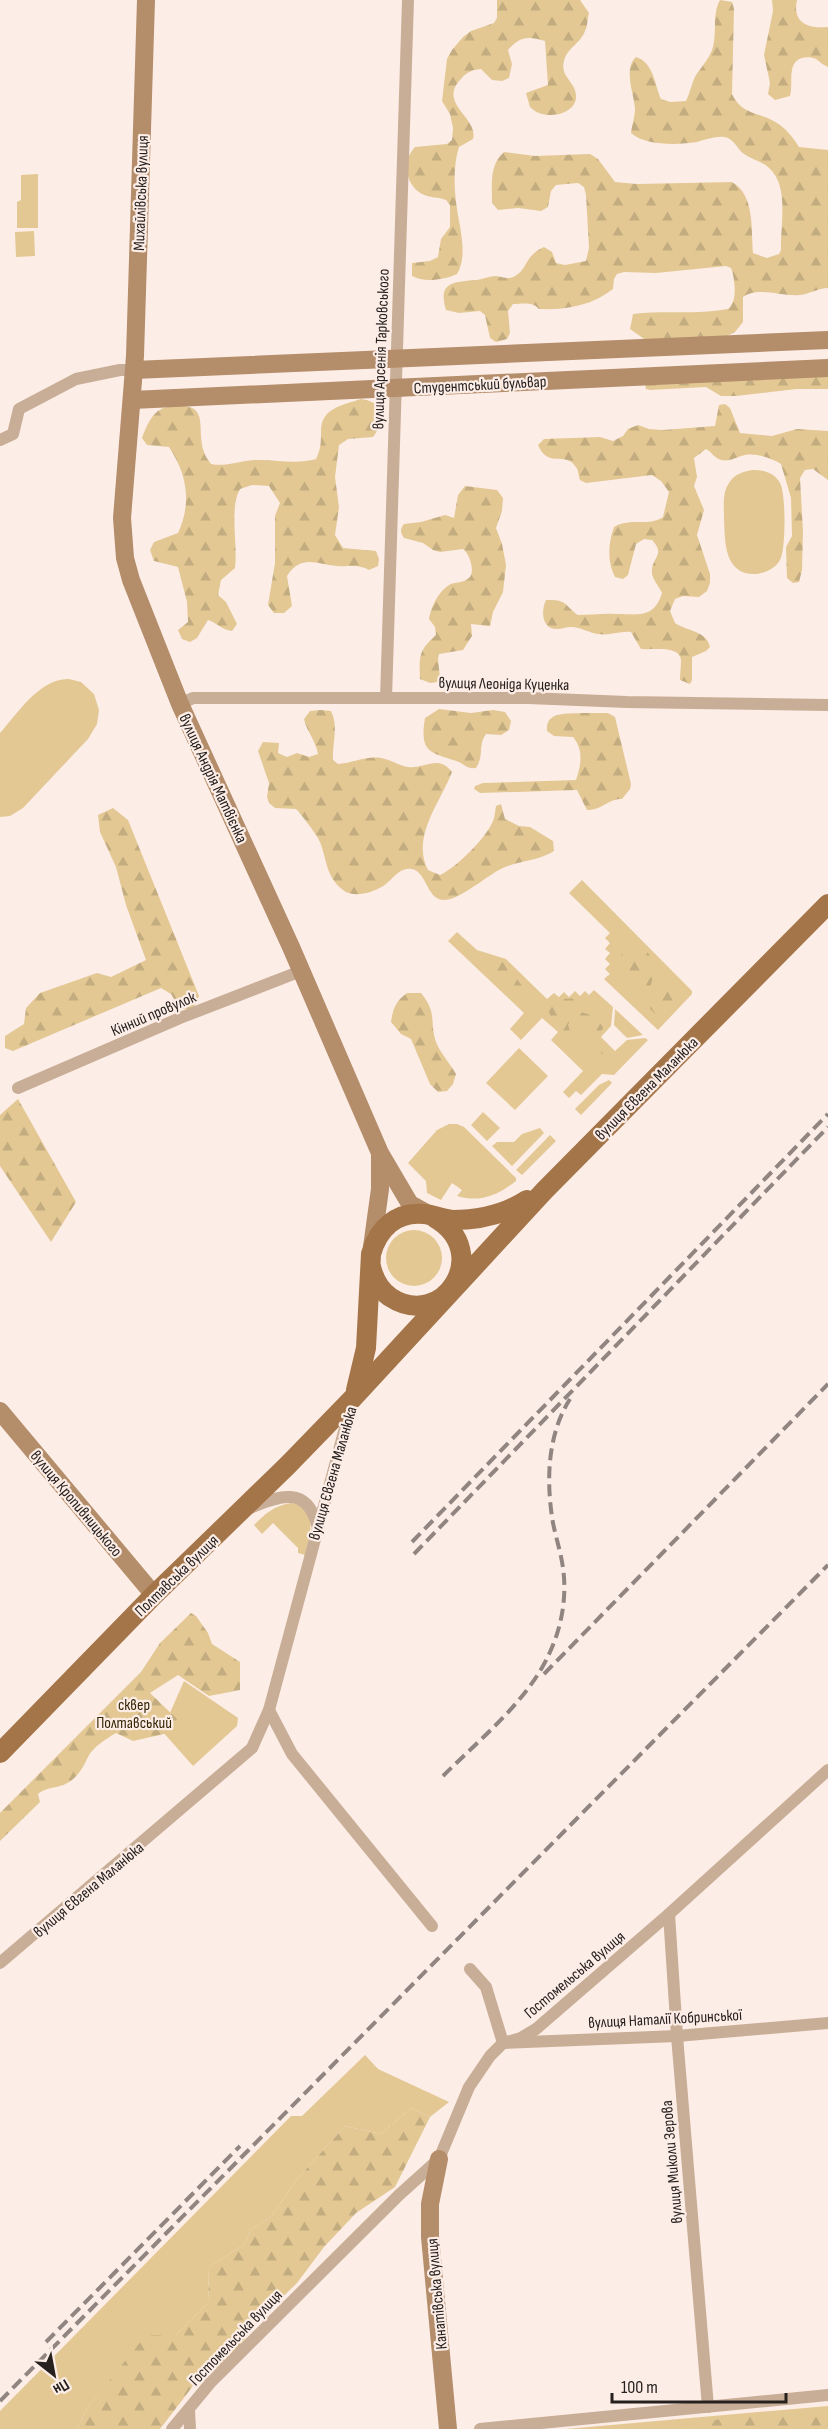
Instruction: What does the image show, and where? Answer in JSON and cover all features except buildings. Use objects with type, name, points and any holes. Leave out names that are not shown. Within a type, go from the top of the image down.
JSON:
[{"type":"main road","name":"вулиця Євгена Маланюка","points":[[353,1398],[544,1191],[828,904]]},
{"type":"main road","points":[[353,1398],[361,1375],[366,1348],[371,1254],[379,1234],[395,1219],[409,1214],[430,1215],[452,1220],[493,1216],[544,1191]]},
{"type":"main road","points":[[371,1254],[371,1269],[376,1282],[385,1293],[397,1301],[417,1305],[427,1304],[449,1292],[461,1269],[461,1249],[452,1230],[445,1223],[430,1215]]},
{"type":"main road","name":"Полтавська вулиця","points":[[0,1753],[154,1595],[353,1398]]},
{"type":"street","name":"Михайлівська вулиця","points":[[133,385],[146,0]]},
{"type":"street","name":"вулиця Арсенія Тарковського","points":[[386,698],[408,0]]},
{"type":"street","name":"Студентський бульвар","points":[[133,385],[395,359],[828,340]]},
{"type":"street","name":"Студентський бульвар","points":[[133,385],[395,388],[828,368]]},
{"type":"street","points":[[0,440],[13,434],[19,409],[76,379],[120,370],[133,385]]},
{"type":"street","name":"вулиця Андрія Матвієнка","points":[[133,385],[122,518],[125,558],[131,580],[180,704],[301,970],[380,1154],[410,1204],[430,1215]]},
{"type":"street","name":"вулиця Леоніда Куценка","points":[[180,704],[193,698],[386,698],[828,705]]},
{"type":"street","name":"Кінний провулок","points":[[18,1088],[180,1018],[301,970]]},
{"type":"street","points":[[371,1254],[380,1189],[380,1154]]},
{"type":"street","name":"вулиця Євгена Маланюка","points":[[0,1963],[252,1748],[269,1710],[353,1398]]},
{"type":"street","name":"вулиця Кропивницького","points":[[0,1411],[154,1595]]},
{"type":"street","points":[[238,1514],[278,1497],[289,1496],[304,1501],[310,1507],[317,1526]]},
{"type":"street","points":[[269,1710],[292,1754],[432,1926]]},
{"type":"street","name":"Гостомельська вулиця","points":[[172,2429],[211,2382],[438,2159],[469,2088],[490,2056],[503,2043],[521,2038],[536,2029],[669,1914],[828,1770]]},
{"type":"street","name":"вулиця Миколи Зерова","points":[[669,1914],[708,2407]]},
{"type":"street","points":[[470,1969],[486,1987],[503,2043]]},
{"type":"street","name":"вулиця Наталії Кобринської","points":[[503,2043],[677,2036],[828,2023]]},
{"type":"street","name":"Канатівська вулиця","points":[[438,2159],[430,2204],[430,2237],[448,2429]]},
{"type":"street","points":[[480,2429],[828,2395]]},
{"type":"street","points":[[189,2410],[190,2429]]},
{"type":"green space","points":[[497,0],[580,0],[589,13],[587,27],[566,56],[563,65],[564,72],[576,92],[575,103],[568,111],[551,115],[542,114],[530,107],[526,93],[548,85],[545,41],[539,39],[525,38],[516,42],[508,50],[512,64],[509,78],[502,81],[492,80],[481,69],[469,72],[460,80],[454,89],[456,104],[473,131],[473,139],[459,147],[455,170],[455,194],[463,251],[462,259],[457,274],[434,280],[417,278],[412,276],[412,263],[430,261],[438,257],[441,239],[450,227],[450,205],[446,200],[422,194],[416,190],[407,172],[408,159],[415,147],[447,144],[452,140],[453,128],[450,114],[442,101],[447,59],[463,37],[471,31],[494,23],[497,18]]},
{"type":"green space","points":[[720,0],[732,2],[734,9],[732,94],[736,101],[741,107],[780,125],[799,147],[828,150],[828,288],[800,295],[763,292],[749,294],[743,297],[743,322],[735,332],[723,338],[647,341],[630,329],[633,314],[728,309],[733,301],[735,290],[731,268],[726,266],[656,273],[624,272],[617,274],[613,289],[605,295],[568,308],[539,309],[530,304],[513,304],[508,311],[510,333],[507,339],[496,342],[490,338],[485,315],[480,311],[459,313],[446,310],[444,293],[450,285],[494,276],[512,277],[522,270],[533,254],[544,247],[552,252],[556,263],[565,265],[586,261],[589,248],[584,187],[578,183],[556,185],[551,191],[548,207],[541,211],[518,208],[498,210],[492,203],[492,176],[499,157],[504,152],[535,156],[590,154],[598,159],[615,182],[637,184],[732,182],[745,195],[748,204],[752,223],[753,253],[767,258],[779,254],[782,195],[775,175],[768,167],[744,154],[733,142],[724,137],[689,143],[662,144],[645,140],[631,133],[635,109],[630,82],[632,62],[636,57],[647,64],[653,74],[661,99],[670,102],[686,101],[695,78],[713,47],[716,11]]},
{"type":"green space","points":[[772,0],[797,0],[797,14],[803,23],[814,27],[828,27],[828,67],[812,58],[797,61],[792,69],[790,96],[775,100],[768,94],[770,83],[764,55],[773,11]]},
{"type":"green space","points":[[38,174],[38,228],[17,228],[17,202],[21,200],[21,175]]},
{"type":"green space","points":[[34,231],[35,256],[16,257],[15,232]]},
{"type":"green space","points":[[828,372],[828,389],[797,389],[736,396],[721,396],[706,387],[650,390],[646,389],[645,384]]},
{"type":"green space","points":[[361,399],[379,408],[380,424],[373,437],[348,439],[339,445],[335,477],[339,507],[335,535],[343,548],[376,551],[379,559],[378,566],[369,570],[357,566],[309,562],[298,565],[287,576],[292,606],[284,613],[274,613],[268,605],[275,563],[275,516],[280,503],[269,486],[252,485],[240,489],[235,506],[235,568],[221,580],[218,595],[226,602],[237,624],[232,631],[208,620],[197,638],[190,642],[182,639],[178,630],[188,622],[187,602],[178,567],[154,561],[150,550],[154,542],[178,533],[185,511],[186,489],[180,468],[169,447],[147,445],[142,438],[151,418],[158,411],[168,407],[182,406],[197,412],[200,418],[204,452],[211,464],[254,460],[301,462],[316,459],[319,452],[322,423],[329,412]]},
{"type":"green space","points":[[725,404],[730,408],[740,433],[772,436],[797,429],[828,431],[828,480],[813,469],[805,470],[800,478],[803,531],[802,570],[799,582],[793,583],[787,578],[786,547],[792,536],[791,498],[781,464],[754,455],[721,460],[706,449],[694,458],[697,477],[694,486],[704,510],[697,535],[710,574],[710,583],[707,591],[699,597],[683,596],[675,599],[670,611],[675,623],[701,634],[710,647],[692,657],[690,684],[680,680],[681,660],[676,652],[665,649],[641,649],[631,632],[602,634],[575,627],[557,629],[548,626],[543,614],[546,600],[565,603],[578,615],[638,614],[655,607],[662,593],[652,574],[658,553],[656,545],[652,540],[644,539],[636,544],[628,575],[623,579],[615,577],[612,571],[610,540],[614,527],[620,524],[651,521],[663,517],[669,492],[661,481],[652,475],[586,483],[580,480],[577,469],[571,462],[547,456],[538,445],[544,439],[600,437],[613,441],[623,436],[628,429],[638,425],[663,430],[715,426],[719,405]]},
{"type":"green space","points":[[752,470],[768,472],[778,479],[782,489],[784,509],[784,534],[780,560],[770,570],[757,574],[746,573],[732,564],[726,547],[724,528],[725,491],[736,475]]},
{"type":"green space","points":[[465,486],[497,490],[503,498],[502,511],[496,528],[506,565],[503,592],[493,612],[490,626],[471,624],[472,636],[463,650],[439,654],[440,678],[437,682],[430,683],[420,679],[420,665],[423,649],[436,635],[435,627],[429,619],[432,609],[436,599],[447,587],[469,578],[472,567],[463,549],[440,552],[433,550],[423,543],[404,538],[401,529],[404,524],[445,515],[454,518],[458,495]]},
{"type":"green space","points":[[69,679],[81,682],[94,694],[99,710],[97,724],[88,739],[23,808],[10,816],[0,817],[0,733],[39,690],[58,680]]},
{"type":"green space","points":[[439,709],[471,713],[493,710],[505,712],[511,721],[509,730],[501,735],[486,734],[479,763],[476,768],[468,767],[434,753],[426,745],[425,718]]},
{"type":"green space","points":[[310,711],[331,711],[333,717],[335,729],[333,760],[338,764],[379,758],[408,767],[437,763],[452,772],[425,833],[424,858],[428,870],[440,875],[462,859],[484,836],[493,821],[496,806],[501,804],[505,819],[519,826],[530,827],[553,841],[554,851],[496,871],[465,892],[450,899],[437,898],[417,871],[411,869],[401,871],[386,884],[371,892],[353,894],[343,890],[333,880],[318,839],[299,812],[296,809],[275,808],[269,803],[267,797],[269,783],[258,751],[263,742],[279,743],[278,753],[287,757],[297,753],[309,757],[318,754],[304,719]]},
{"type":"green space","points":[[608,713],[615,717],[631,784],[622,799],[587,810],[577,790],[480,793],[474,789],[475,786],[483,783],[576,780],[580,758],[579,747],[573,737],[554,736],[547,731],[547,725],[553,717],[558,715]]},
{"type":"green space","points":[[113,808],[128,820],[199,996],[193,1009],[180,1009],[171,994],[161,988],[13,1051],[5,1048],[5,1036],[24,1024],[26,1008],[40,993],[97,973],[111,977],[146,960],[126,905],[116,867],[100,832],[98,815]]},
{"type":"green space","points":[[582,880],[692,991],[692,994],[658,1030],[604,979],[610,974],[605,969],[610,964],[605,959],[610,953],[605,949],[610,943],[605,938],[610,933],[569,893]]},
{"type":"green space","points":[[457,932],[477,950],[506,959],[547,999],[554,993],[559,997],[564,992],[569,997],[575,991],[580,996],[585,991],[589,995],[594,990],[613,1007],[611,1026],[601,1037],[615,1051],[627,1040],[645,1038],[648,1040],[614,1075],[602,1074],[581,1095],[576,1091],[569,1098],[563,1092],[583,1071],[551,1040],[558,1032],[542,1018],[521,1040],[510,1029],[524,1013],[448,941]]},
{"type":"green space","points":[[630,945],[645,949],[656,963],[650,989],[654,994],[674,988],[679,989],[680,993],[673,1003],[656,1015],[636,993],[634,984],[625,973],[619,958]]},
{"type":"green space","points":[[484,956],[505,963],[525,990],[526,996],[520,999],[505,988],[481,960]]},
{"type":"green space","points":[[407,993],[421,993],[430,1007],[436,1042],[456,1074],[453,1084],[447,1091],[438,1092],[430,1084],[411,1039],[401,1034],[391,1022],[396,1005]]},
{"type":"green space","points":[[579,999],[574,1007],[579,1012],[592,1016],[603,1027],[600,1039],[612,1053],[611,1055],[602,1054],[587,1038],[577,1034],[571,1022],[568,1024],[573,1045],[588,1052],[587,1056],[579,1056],[562,1047],[548,1003],[552,1000]]},
{"type":"green space","points":[[615,1009],[643,1035],[627,1038],[614,1025]]},
{"type":"green space","points":[[519,1048],[548,1076],[515,1110],[486,1083]]},
{"type":"green space","points":[[609,1080],[612,1083],[581,1115],[575,1109],[599,1085]]},
{"type":"green space","points":[[18,1099],[76,1202],[51,1242],[0,1166],[0,1115]]},
{"type":"green space","points":[[483,1112],[500,1128],[487,1141],[471,1125]]},
{"type":"green space","points":[[449,1124],[464,1127],[516,1178],[516,1181],[495,1194],[481,1198],[457,1196],[462,1190],[452,1183],[441,1200],[427,1193],[426,1181],[408,1163],[437,1130]]},
{"type":"green space","points":[[540,1128],[544,1133],[512,1166],[492,1146],[497,1142],[514,1142],[522,1134]]},
{"type":"green space","points":[[550,1135],[556,1141],[522,1175],[516,1170]]},
{"type":"green space","points":[[414,1230],[425,1232],[434,1238],[440,1247],[442,1258],[440,1269],[434,1278],[425,1284],[414,1286],[403,1284],[394,1278],[388,1269],[386,1258],[388,1247],[394,1238],[403,1232]]},
{"type":"green space","points":[[291,1503],[306,1510],[309,1516],[310,1531],[305,1555],[298,1553],[298,1548],[273,1523],[262,1534],[254,1525],[271,1511]]},
{"type":"green space","name":"сквер Полтавський","points":[[191,1613],[196,1616],[208,1633],[212,1644],[240,1662],[240,1690],[209,1696],[178,1675],[150,1693],[177,1719],[173,1732],[133,1741],[116,1733],[108,1738],[93,1750],[80,1772],[72,1780],[38,1794],[40,1802],[0,1841],[0,1813],[141,1672],[160,1643]]},
{"type":"green space","points":[[184,1681],[238,1718],[237,1726],[193,1766],[162,1731]]},
{"type":"green space","points":[[365,2055],[378,2069],[449,2102],[430,2117],[411,2108],[381,2134],[345,2126],[298,2178],[270,2218],[251,2229],[245,2244],[209,2267],[208,2303],[176,2335],[146,2336],[87,2408],[77,2429],[0,2429],[0,2411],[291,2116],[302,2116]]},
{"type":"green space","points":[[411,2108],[430,2117],[395,2187],[356,2213],[324,2247],[297,2283],[261,2318],[230,2358],[193,2386],[160,2429],[77,2429],[87,2408],[146,2335],[176,2335],[208,2303],[209,2267],[245,2244],[251,2229],[270,2218],[298,2178],[345,2126],[381,2134]]},
{"type":"green space","points":[[828,2406],[828,2429],[566,2429]]},
{"type":"green space","points":[[828,2411],[828,2429],[656,2429],[694,2425],[724,2418]]},
{"type":"railway","points":[[412,1542],[828,1114]]},
{"type":"railway","points":[[414,1554],[828,1127]]},
{"type":"railway","points":[[544,1674],[828,1384]]},
{"type":"railway","points":[[443,1776],[517,1703],[541,1670],[558,1632],[563,1611],[564,1579],[553,1523],[549,1475],[557,1428],[570,1399]]},
{"type":"railway","points":[[0,2401],[828,1565]]},
{"type":"railway","points":[[46,2342],[240,2146]]}]
